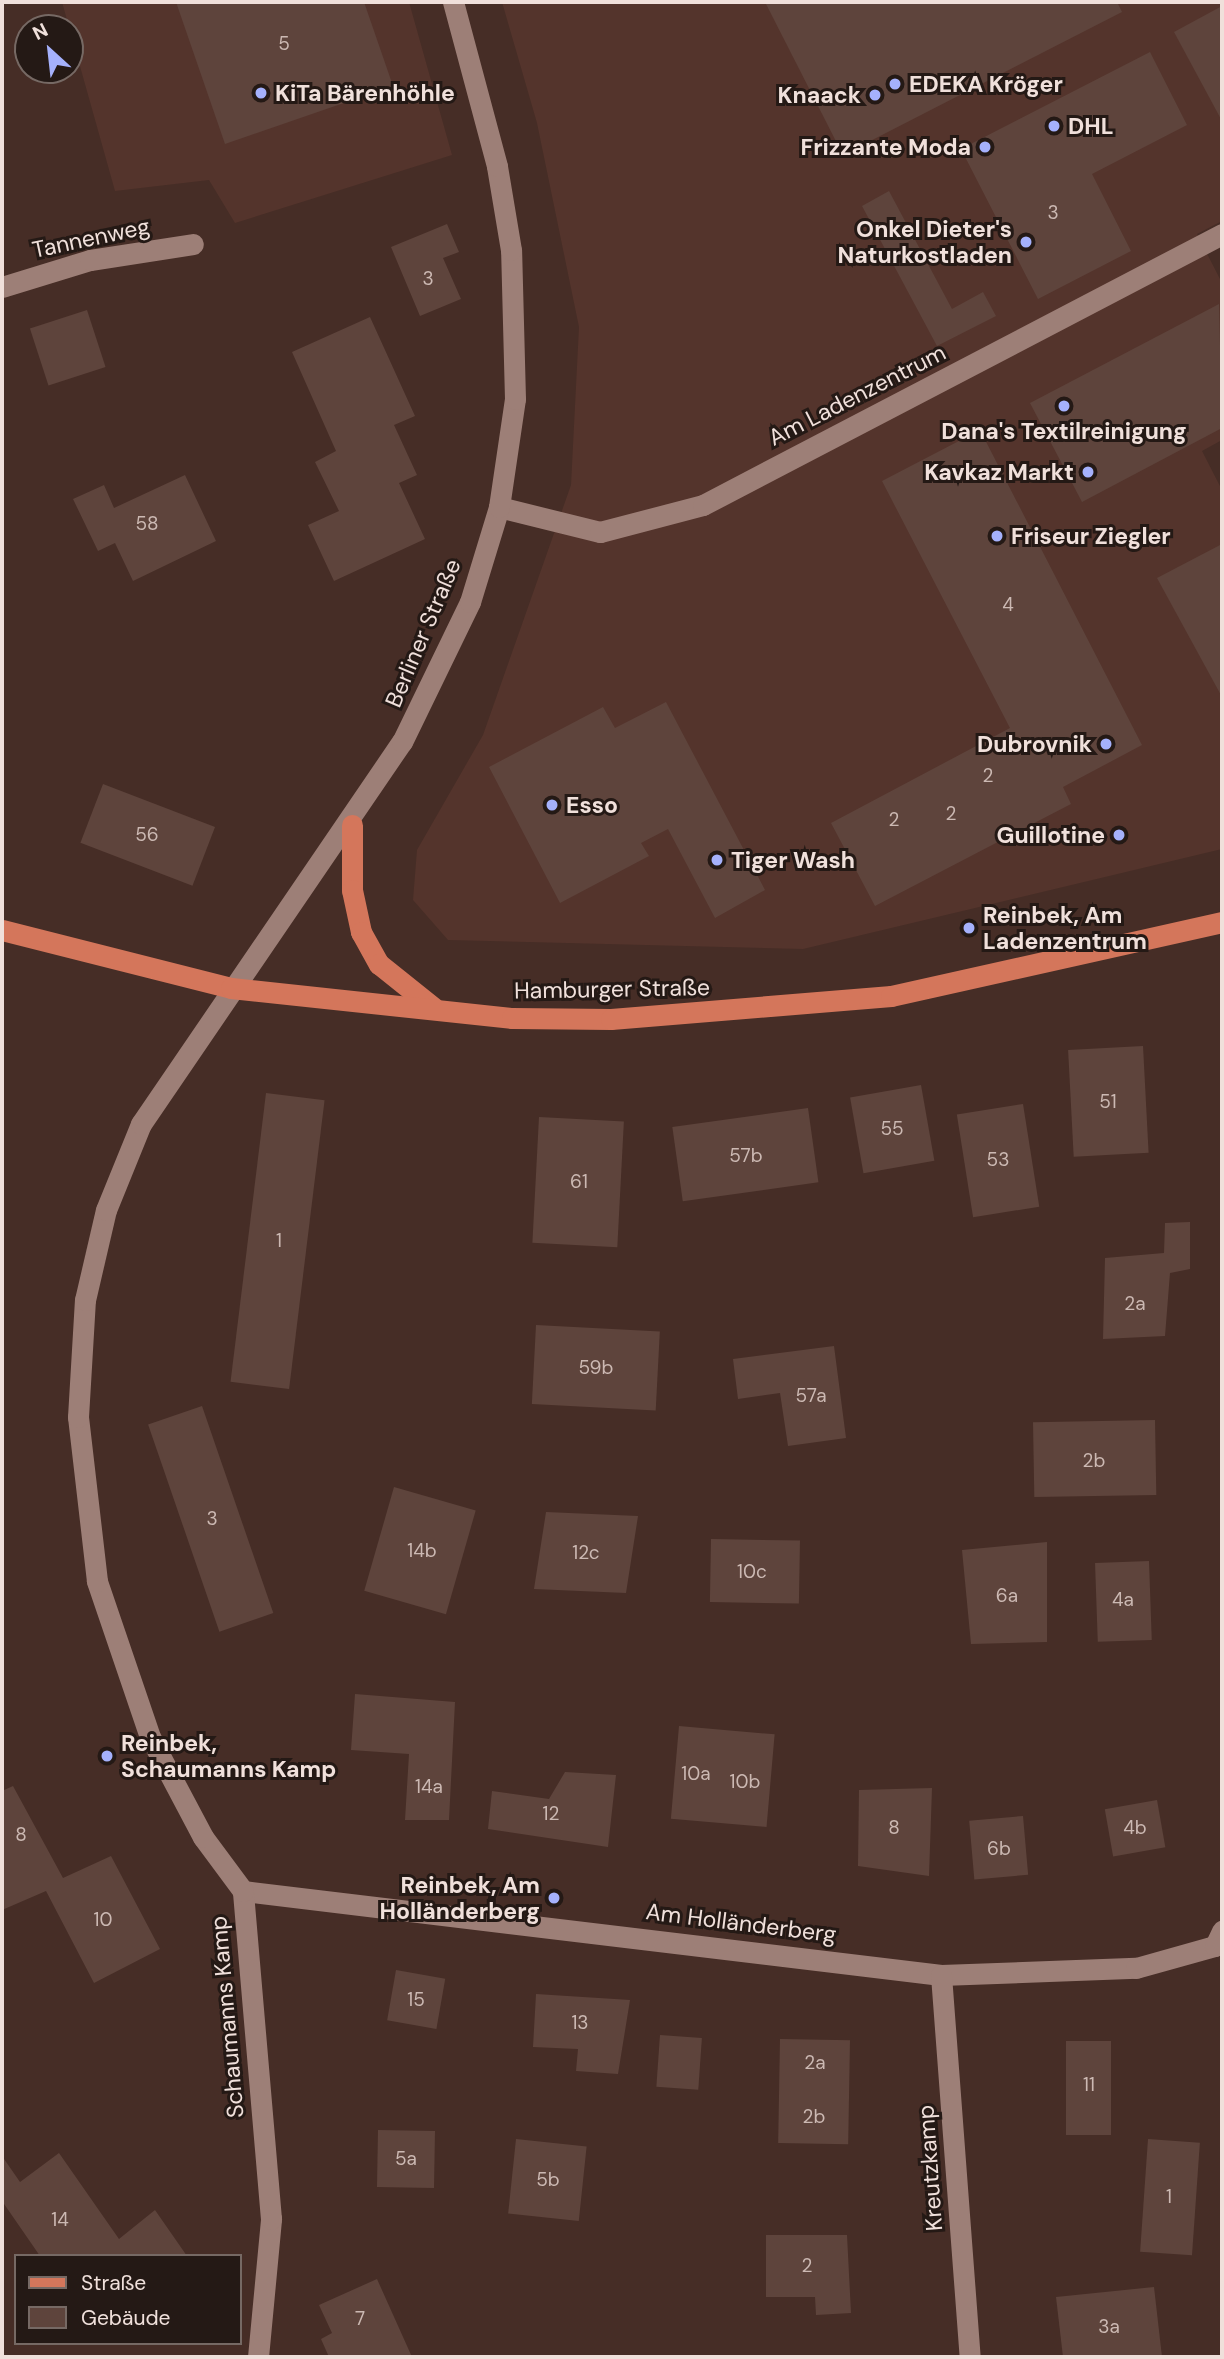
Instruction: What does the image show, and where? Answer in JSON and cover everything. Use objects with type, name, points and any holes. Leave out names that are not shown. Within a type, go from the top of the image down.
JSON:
[{"type":"main road","points":[[352,824],[352,890],[361,932],[379,964],[436,1010]]},
{"type":"main road","name":"Hamburger Straße","points":[[2,930],[231,988],[436,1010],[611,1019],[794,1008],[978,979],[1222,922]]},
{"type":"street","name":"Berliner Straße","points":[[231,988],[352,824],[437,675],[470,602],[499,508],[515,399],[511,250],[497,166],[453,2]]},
{"type":"street","name":"Am Ladenzentrum","points":[[499,508],[600,532],[703,505],[1222,234]]},
{"type":"street","name":"Tannenweg","points":[[2,286],[90,260],[193,244]]},
{"type":"street","name":"Schaumanns Kamp","points":[[231,988],[141,1124],[106,1210],[85,1300],[78,1417],[88,1532],[116,1650],[150,1737],[203,1837],[243,1891],[271,2220],[258,2357]]},
{"type":"street","name":"Am Holländerberg","points":[[243,1891],[941,1975],[1136,1968],[1220,1943]]},
{"type":"street","name":"Kreutzkamp","points":[[941,1975],[970,2357]]},
{"type":"shaded area","name":"KiTa Bärenhöhle","points":[[62,2],[409,2],[452,155],[235,223],[209,180],[115,191],[84,80],[84,14],[65,14]]},
{"type":"shaded area","points":[[502,2],[1222,2],[1222,221],[1197,234],[1222,283],[1222,440],[1202,451],[1222,490],[1222,849],[803,949],[448,940],[413,900],[417,850],[483,735],[571,485],[579,327],[537,123]]},
{"type":"building","points":[[176,2],[364,2],[393,86],[225,144]]},
{"type":"building","name":"EDEKA Kröger","points":[[765,2],[1117,2],[1122,12],[843,155]]},
{"type":"building","points":[[1222,6],[1222,121],[1174,32]]},
{"type":"building","points":[[1150,52],[1187,125],[1092,174],[1131,251],[1038,299],[961,149]]},
{"type":"building","points":[[889,191],[952,309],[983,292],[996,316],[937,346],[862,206]]},
{"type":"building","points":[[447,224],[459,252],[443,258],[461,299],[420,316],[391,247]]},
{"type":"building","points":[[1219,304],[1222,428],[1082,502],[1030,403]]},
{"type":"building","points":[[87,310],[106,367],[48,386],[30,329]]},
{"type":"building","points":[[370,317],[415,416],[394,425],[417,475],[399,483],[425,539],[334,581],[308,525],[339,511],[315,462],[336,451],[292,352]]},
{"type":"building","points":[[980,430],[1142,745],[1063,787],[1071,804],[875,906],[831,823],[1010,728],[882,481]]},
{"type":"building","points":[[185,475],[216,541],[133,581],[115,543],[98,551],[73,499],[104,485],[114,508]]},
{"type":"building","points":[[1222,544],[1222,697],[1157,578]]},
{"type":"building","points":[[666,702],[765,890],[715,918],[668,829],[641,843],[649,856],[560,903],[489,767],[603,707],[615,728]]},
{"type":"building","points":[[103,784],[215,827],[192,886],[80,843]]},
{"type":"building","points":[[1143,1046],[1149,1153],[1074,1157],[1068,1050]]},
{"type":"building","points":[[921,1085],[934,1161],[863,1173],[850,1098]]},
{"type":"building","points":[[266,1093],[325,1100],[289,1389],[231,1382]]},
{"type":"building","points":[[1023,1104],[1039,1207],[973,1217],[957,1114]]},
{"type":"building","points":[[808,1108],[818,1182],[683,1201],[672,1127]]},
{"type":"building","points":[[539,1117],[624,1121],[617,1247],[532,1243]]},
{"type":"building","points":[[1190,1222],[1190,1269],[1170,1273],[1165,1336],[1103,1339],[1105,1258],[1164,1253],[1165,1223]]},
{"type":"building","points":[[536,1325],[660,1331],[656,1410],[532,1404]]},
{"type":"building","points":[[834,1346],[846,1438],[788,1446],[780,1393],[738,1399],[733,1359]]},
{"type":"building","points":[[202,1406],[273,1613],[219,1632],[148,1425]]},
{"type":"building","points":[[1155,1420],[1156,1495],[1034,1497],[1033,1422]]},
{"type":"building","points":[[394,1487],[476,1510],[446,1614],[364,1591]]},
{"type":"building","points":[[546,1512],[638,1516],[626,1593],[534,1589]]},
{"type":"building","points":[[711,1539],[800,1541],[799,1604],[710,1602]]},
{"type":"building","points":[[1047,1542],[1047,1642],[971,1644],[962,1550]]},
{"type":"building","points":[[1149,1561],[1152,1640],[1098,1642],[1095,1563]]},
{"type":"building","points":[[355,1694],[455,1702],[449,1820],[405,1820],[409,1754],[351,1750]]},
{"type":"building","points":[[679,1726],[775,1734],[767,1827],[671,1819]]},
{"type":"building","points":[[565,1772],[616,1775],[608,1847],[488,1829],[492,1791],[549,1799]]},
{"type":"building","points":[[13,1786],[63,1878],[111,1856],[160,1949],[94,1983],[46,1891],[2,1910],[2,1791]]},
{"type":"building","points":[[932,1788],[929,1876],[858,1866],[859,1790]]},
{"type":"building","points":[[1157,1800],[1165,1847],[1113,1856],[1105,1809]]},
{"type":"building","points":[[1023,1816],[1028,1875],[974,1879],[969,1821]]},
{"type":"building","points":[[396,1970],[445,1979],[436,2029],[387,2020]]},
{"type":"building","points":[[536,1994],[630,2000],[618,2074],[576,2071],[578,2049],[533,2047]]},
{"type":"building","points":[[660,2035],[702,2038],[698,2090],[656,2087]]},
{"type":"building","points":[[780,2039],[850,2040],[848,2144],[778,2143]]},
{"type":"building","points":[[1066,2041],[1111,2041],[1111,2135],[1066,2135]]},
{"type":"building","points":[[378,2130],[435,2131],[434,2188],[377,2187]]},
{"type":"building","points":[[516,2139],[587,2146],[579,2221],[508,2214]]},
{"type":"building","points":[[1148,2139],[1200,2143],[1192,2255],[1140,2252]]},
{"type":"building","points":[[59,2153],[119,2239],[155,2210],[186,2254],[39,2254],[2,2201],[2,2156],[20,2182]]},
{"type":"building","points":[[766,2235],[847,2235],[851,2313],[816,2315],[815,2297],[766,2297]]},
{"type":"building","points":[[377,2279],[412,2357],[329,2357],[321,2339],[332,2333],[319,2305]]},
{"type":"building","points":[[1154,2287],[1162,2357],[1063,2357],[1056,2297]]},
{"type":"place","name":"EDEKA Kröger","points":[[895,84]]},
{"type":"place","name":"KiTa Bärenhöhle","points":[[261,93]]},
{"type":"place","name":"Knaack","points":[[875,95]]},
{"type":"place","name":"DHL","points":[[1054,126]]},
{"type":"place","name":"Frizzante Moda","points":[[985,147]]},
{"type":"place","name":"Onkel Dieter's Naturkostladen","points":[[1026,242]]},
{"type":"place","name":"Dana's Textilreinigung","points":[[1064,406]]},
{"type":"place","name":"Kavkaz Markt","points":[[1088,472]]},
{"type":"place","name":"Friseur Ziegler","points":[[997,536]]},
{"type":"place","name":"Dubrovnik","points":[[1106,744]]},
{"type":"place","name":"Esso","points":[[552,805]]},
{"type":"place","name":"Guillotine","points":[[1119,835]]},
{"type":"place","name":"Tiger Wash","points":[[717,860]]},
{"type":"place","name":"Reinbek, Am Ladenzentrum","points":[[969,928]]},
{"type":"place","name":"Reinbek, Schaumanns Kamp","points":[[107,1756]]},
{"type":"place","name":"Reinbek, Am Holländerberg","points":[[554,1898]]}]
